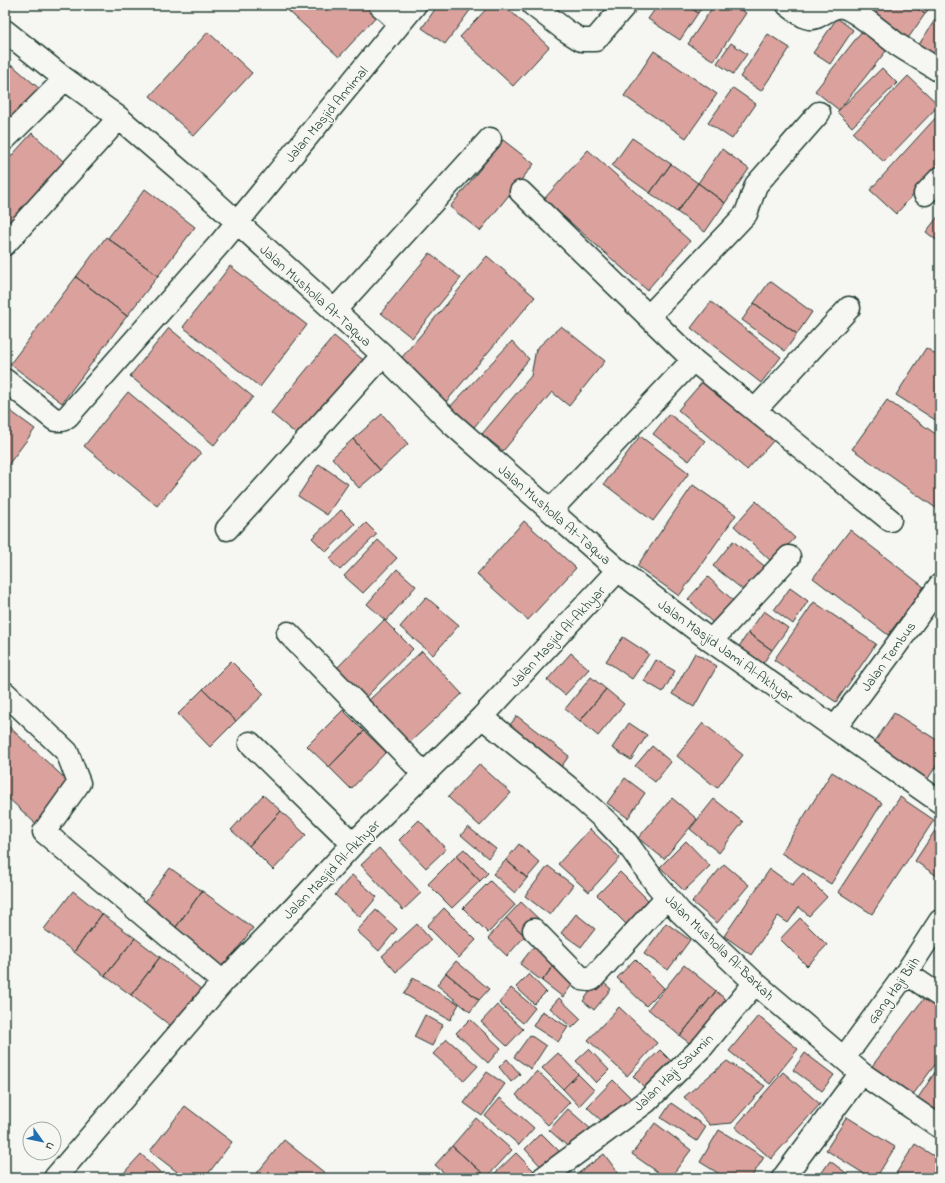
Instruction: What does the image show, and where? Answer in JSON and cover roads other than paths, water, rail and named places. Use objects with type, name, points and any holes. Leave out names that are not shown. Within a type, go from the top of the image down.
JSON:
[{"type":"street","points":[[380,5],[400,23]]},
{"type":"street","name":"Jalan Masjid Annimal","points":[[5,380],[55,420],[62,420],[68,416],[212,253],[414,5]]},
{"type":"street","points":[[533,5],[565,30],[581,40],[595,40],[625,5]]},
{"type":"street","points":[[788,5],[804,17],[809,18],[835,7],[843,7],[852,11],[900,46],[940,71]]},
{"type":"street","name":"Jalan Musholla At-Taqwa","points":[[5,31],[65,79],[119,118],[183,173],[383,355],[450,422],[618,570]]},
{"type":"street","points":[[5,139],[65,79]]},
{"type":"street","points":[[649,316],[746,214],[756,185],[819,113]]},
{"type":"street","points":[[5,244],[119,118]]},
{"type":"street","points":[[334,311],[490,138]]},
{"type":"street","points":[[521,192],[694,360],[890,520]]},
{"type":"street","points":[[755,410],[849,308]]},
{"type":"street","points":[[226,530],[383,355]]},
{"type":"street","points":[[551,510],[694,360]]},
{"type":"street","points":[[711,641],[789,557]]},
{"type":"street","name":"Jalan Masjid Jami Al-Akhyar","points":[[618,570],[711,641],[835,728]]},
{"type":"street","name":"Jalan Masjid Al-Akhyar","points":[[55,1178],[223,982],[353,844],[482,717],[618,570]]},
{"type":"street","name":"Jalan Tembus","points":[[835,728],[940,585]]},
{"type":"street","points":[[288,633],[424,774]]},
{"type":"street","points":[[5,693],[67,752],[79,783],[44,832],[223,982]]},
{"type":"street","name":"Jalan Musholla Al-Barkah","points":[[482,717],[568,787],[606,821],[627,843],[680,912],[755,983],[861,1073],[940,1127]]},
{"type":"street","points":[[835,728],[940,802]]},
{"type":"street","points":[[250,743],[353,844]]},
{"type":"street","points":[[534,930],[582,979],[589,980],[592,979],[667,896]]},
{"type":"street","name":"Gang Haji Biih","points":[[844,1058],[939,925]]},
{"type":"street","points":[[906,973],[940,996]]},
{"type":"street","name":"Jalan Haji Saumin","points":[[543,1178],[646,1102],[703,1046],[755,983]]},
{"type":"street","points":[[783,1178],[861,1073]]}]
